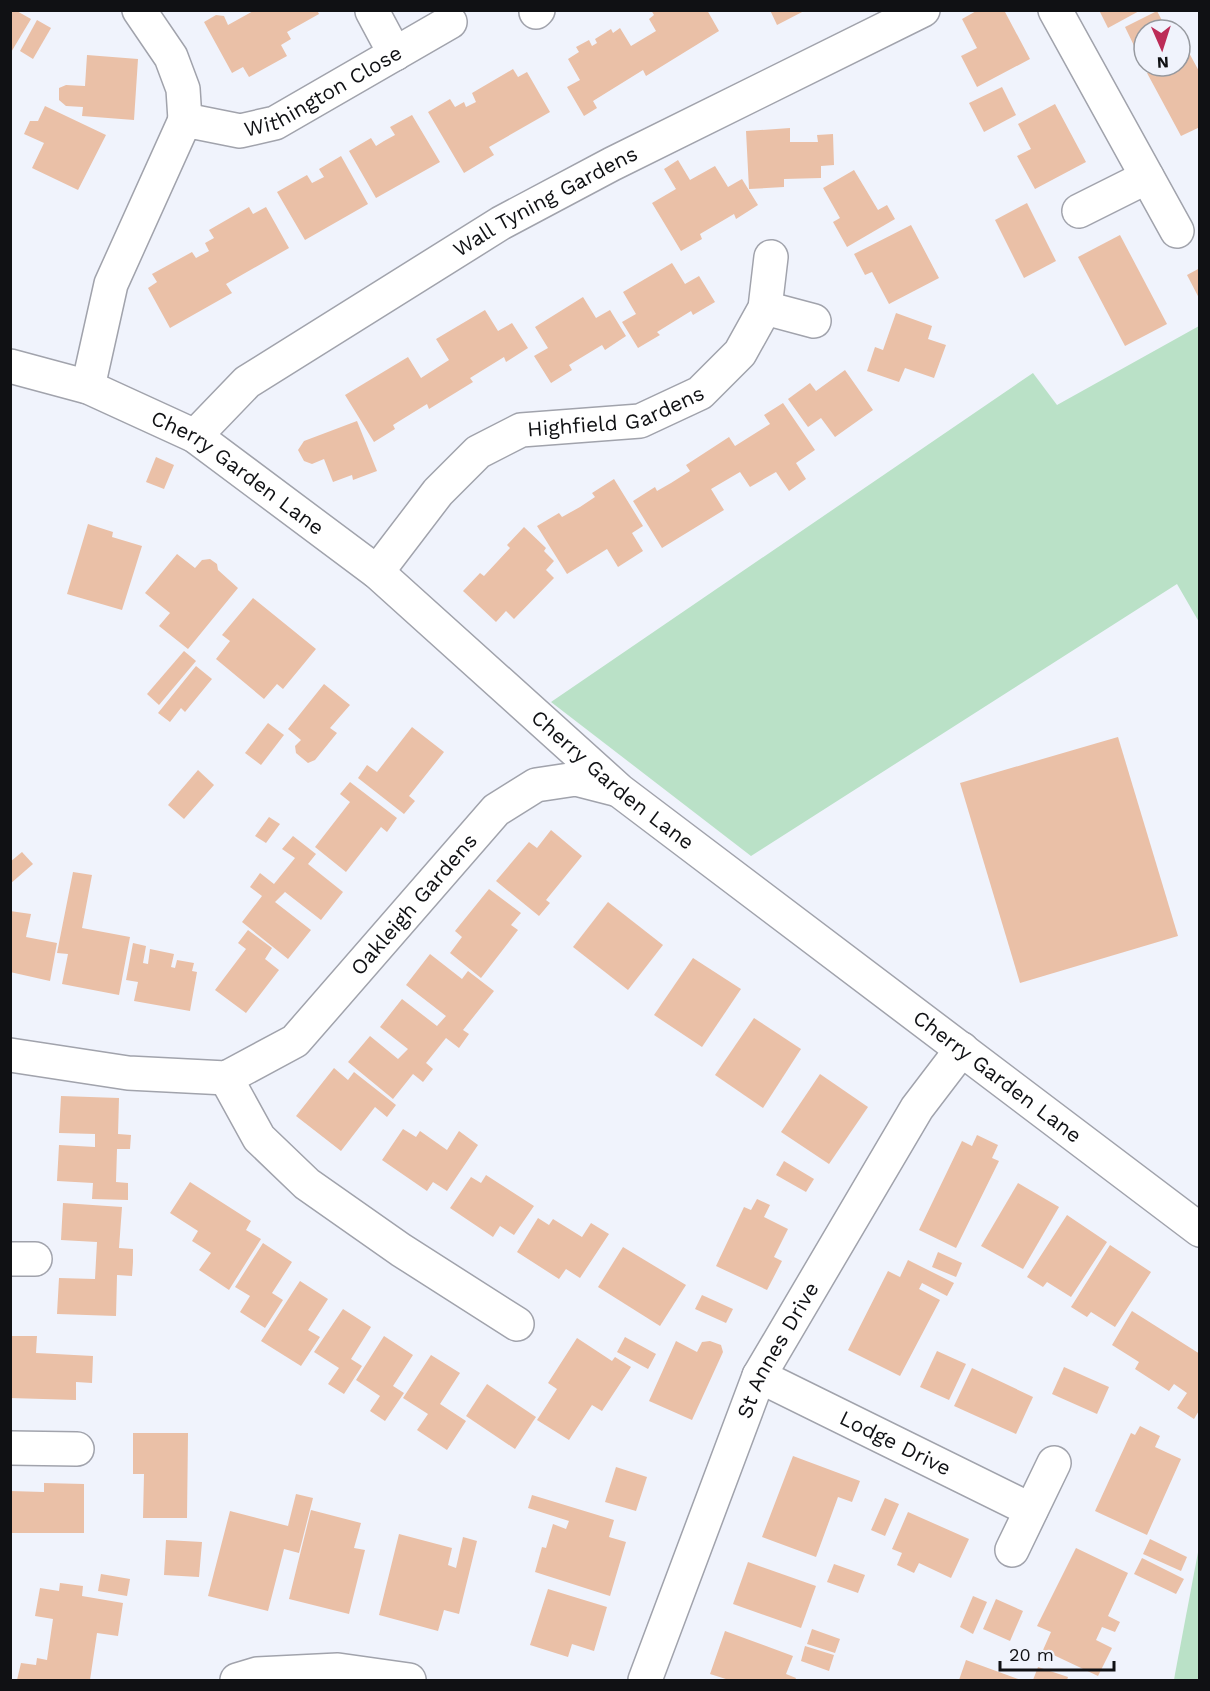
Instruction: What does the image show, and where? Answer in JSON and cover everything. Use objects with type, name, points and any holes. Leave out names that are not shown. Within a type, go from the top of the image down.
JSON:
[{"type":"street","points":[[88,387],[111,284],[185,120],[183,89],[171,57],[139,10]]},
{"type":"street","name":"Wall Tyning Gardens","points":[[195,436],[247,382],[501,223],[612,164],[923,10]]},
{"type":"street","points":[[1055,10],[1177,231]]},
{"type":"street","points":[[372,11],[395,54]]},
{"type":"street","name":"Withington Close","points":[[185,120],[240,131],[275,123],[450,21]]},
{"type":"street","points":[[1079,211],[1147,177]]},
{"type":"street","name":"Highfield Gardens","points":[[377,572],[438,492],[478,452],[521,430],[640,421],[700,393],[740,353],[765,308],[771,257]]},
{"type":"street","points":[[765,308],[814,321]]},
{"type":"street","name":"Cherry Garden Lane","points":[[10,366],[88,387],[195,436],[377,572],[620,790],[1200,1230]]},
{"type":"street","name":"Oakleigh Gardens","points":[[226,1078],[295,1041],[496,810],[536,785],[576,779],[620,790]]},
{"type":"street","name":"St Annes Drive","points":[[645,1680],[759,1376],[917,1108],[962,1049]]},
{"type":"street","points":[[10,1055],[128,1073],[226,1078],[259,1138],[307,1184],[401,1250],[517,1324]]},
{"type":"street","name":"Lodge Drive","points":[[759,1376],[1031,1510]]},
{"type":"street","points":[[10,1448],[77,1449]]},
{"type":"street","points":[[1012,1550],[1054,1463]]},
{"type":"street","points":[[237,1680],[256,1674],[338,1670],[409,1680]]},
{"type":"green space","points":[[1199,326],[1199,622],[1177,584],[751,856],[551,702],[1033,373],[1057,405]]},
{"type":"green space","points":[[1199,1547],[1199,1680],[1174,1680],[1175,1674]]},
{"type":"building","points":[[10,10],[15,10],[31,19],[10,54]]},
{"type":"building","points":[[255,10],[317,10],[319,14],[287,32],[291,39],[281,45],[287,56],[249,77],[243,67],[232,73],[204,22],[216,15],[224,16],[228,25]]},
{"type":"building","points":[[651,10],[707,10],[719,31],[646,76],[643,70],[593,101],[597,108],[584,116],[567,87],[580,80],[568,59],[579,52],[576,47],[589,40],[592,46],[597,43],[595,39],[611,29],[613,33],[620,28],[631,46],[656,31],[649,19],[654,15]]},
{"type":"building","points":[[770,10],[806,10],[777,25]]},
{"type":"building","points":[[978,10],[1004,10],[1030,59],[977,87],[961,56],[977,48],[962,19]]},
{"type":"building","points":[[1099,10],[1141,10],[1108,28]]},
{"type":"building","points":[[1157,11],[1161,18],[1143,18]]},
{"type":"building","points":[[37,20],[51,28],[33,59],[20,51]]},
{"type":"building","points":[[1132,24],[1132,42],[1125,27]]},
{"type":"building","points":[[87,55],[138,59],[134,120],[82,116],[83,107],[66,106],[59,100],[59,88],[66,85],[85,86]]},
{"type":"building","points":[[1192,58],[1200,73],[1200,127],[1181,136],[1150,78],[1192,78]]},
{"type":"building","points":[[513,69],[518,77],[527,72],[550,112],[489,147],[494,155],[464,173],[428,112],[450,99],[455,107],[464,102],[466,107],[476,102],[472,93]]},
{"type":"building","points":[[1002,87],[1016,115],[984,132],[969,103]]},
{"type":"building","points":[[1055,104],[1086,162],[1035,189],[1017,156],[1031,149],[1018,124]]},
{"type":"building","points":[[45,106],[106,135],[78,190],[32,168],[44,143],[24,134],[30,121],[38,121]]},
{"type":"building","points":[[412,115],[440,162],[376,198],[349,151],[371,138],[376,146],[395,135],[390,127]]},
{"type":"building","points":[[790,128],[790,142],[818,142],[817,135],[833,134],[834,165],[821,166],[821,178],[784,179],[784,187],[749,189],[746,131]]},
{"type":"building","points":[[341,156],[368,204],[305,240],[277,192],[307,175],[312,183],[324,177],[319,169]]},
{"type":"building","points":[[678,160],[690,180],[715,166],[728,187],[742,179],[758,205],[736,219],[734,214],[700,234],[702,239],[681,251],[652,203],[676,189],[664,169]]},
{"type":"building","points":[[854,170],[878,210],[887,205],[895,219],[847,247],[833,222],[840,218],[823,188]]},
{"type":"building","points":[[1027,203],[1056,261],[1024,278],[995,220]]},
{"type":"building","points":[[249,207],[253,214],[266,207],[289,248],[226,284],[232,293],[170,328],[148,288],[157,282],[152,274],[192,252],[196,258],[209,251],[205,243],[214,238],[209,230]]},
{"type":"building","points":[[911,225],[939,278],[889,304],[872,272],[865,275],[854,254]]},
{"type":"building","points":[[1120,235],[1167,324],[1125,346],[1078,257]]},
{"type":"building","points":[[672,263],[685,284],[699,276],[715,302],[693,315],[691,311],[657,332],[660,335],[638,348],[622,322],[636,314],[623,292]]},
{"type":"building","points":[[1200,268],[1200,300],[1187,275]]},
{"type":"building","points":[[583,297],[596,318],[610,310],[626,336],[605,350],[602,345],[569,365],[572,370],[551,383],[534,356],[548,348],[535,327]]},
{"type":"building","points":[[485,310],[498,331],[512,323],[528,348],[506,362],[504,357],[470,378],[473,382],[429,409],[427,404],[393,425],[395,429],[374,442],[345,395],[408,357],[421,378],[449,360],[436,339]]},
{"type":"building","points":[[896,313],[932,326],[928,339],[946,345],[934,378],[905,368],[899,382],[867,371],[875,347],[883,350]]},
{"type":"building","points":[[845,370],[873,410],[835,437],[821,418],[808,427],[788,399],[810,383],[816,391]]},
{"type":"building","points":[[783,403],[815,450],[796,463],[806,479],[789,491],[776,472],[750,487],[740,472],[711,489],[724,510],[662,548],[633,501],[655,487],[657,491],[690,471],[686,465],[729,437],[735,446],[770,424],[764,415]]},
{"type":"building","points":[[357,421],[377,471],[353,480],[352,475],[333,482],[324,459],[312,464],[304,461],[298,450],[304,441]]},
{"type":"building","points":[[156,457],[174,465],[164,489],[146,482]]},
{"type":"building","points":[[614,479],[643,526],[632,533],[643,551],[618,567],[607,549],[567,574],[537,526],[559,513],[562,517],[580,507],[595,497],[592,493]]},
{"type":"building","points":[[88,524],[113,532],[112,537],[142,546],[122,610],[67,594]]},
{"type":"building","points":[[524,527],[546,548],[544,551],[554,561],[546,570],[554,578],[514,619],[506,611],[496,622],[463,591],[480,573],[484,576],[510,548],[507,545]]},
{"type":"building","points":[[177,554],[195,568],[202,560],[210,559],[217,564],[218,570],[238,588],[188,649],[159,626],[170,613],[145,593]]},
{"type":"building","points":[[253,598],[316,649],[283,689],[277,684],[264,699],[216,659],[230,641],[222,635]]},
{"type":"building","points":[[184,651],[196,661],[159,705],[147,694]]},
{"type":"building","points":[[196,666],[212,679],[185,712],[181,708],[170,722],[158,713]]},
{"type":"building","points":[[324,684],[350,705],[330,728],[337,733],[315,760],[308,763],[296,753],[295,746],[301,740],[288,729]]},
{"type":"building","points":[[268,723],[284,735],[261,765],[245,753]]},
{"type":"building","points":[[412,727],[444,752],[409,796],[415,801],[404,814],[358,778],[367,765],[377,772]]},
{"type":"building","points":[[1118,737],[1178,936],[1020,983],[960,783]]},
{"type":"building","points":[[198,770],[214,785],[184,819],[168,805]]},
{"type":"building","points":[[350,782],[397,818],[387,832],[381,827],[346,872],[315,847],[350,802],[340,794]]},
{"type":"building","points":[[269,817],[280,824],[266,843],[255,836]]},
{"type":"building","points":[[551,830],[582,856],[546,900],[550,903],[539,916],[496,881],[529,842],[537,848]]},
{"type":"building","points":[[293,836],[316,854],[308,864],[343,892],[321,920],[285,892],[275,902],[311,930],[288,959],[242,922],[262,896],[250,887],[260,873],[274,884],[295,858],[282,849]]},
{"type":"building","points":[[22,852],[33,864],[10,884],[10,862]]},
{"type":"building","points":[[73,872],[92,875],[82,928],[130,937],[119,995],[62,984],[68,954],[57,953]]},
{"type":"building","points":[[489,889],[521,913],[511,925],[518,930],[481,978],[450,953],[462,937],[455,931]]},
{"type":"building","points":[[608,902],[663,945],[628,990],[573,947]]},
{"type":"building","points":[[10,911],[31,914],[26,937],[57,943],[50,981],[10,972]]},
{"type":"building","points":[[248,930],[272,948],[265,959],[279,970],[246,1013],[215,990],[246,949],[238,943]]},
{"type":"building","points":[[133,943],[146,946],[143,963],[148,964],[150,949],[174,954],[171,967],[175,968],[177,960],[194,963],[192,971],[197,972],[190,1011],[134,1001],[138,982],[126,980]]},
{"type":"building","points":[[430,954],[462,979],[468,971],[494,991],[463,1030],[469,1034],[459,1048],[446,1038],[426,1063],[433,1069],[423,1082],[413,1074],[393,1099],[348,1062],[370,1036],[398,1059],[408,1049],[380,1027],[402,999],[437,1026],[446,1016],[406,985]]},
{"type":"building","points":[[693,958],[741,989],[702,1047],[654,1015]]},
{"type":"building","points":[[754,1018],[801,1049],[763,1108],[715,1075]]},
{"type":"building","points":[[334,1068],[348,1080],[354,1072],[396,1105],[387,1117],[375,1107],[341,1151],[296,1116]]},
{"type":"building","points":[[820,1074],[868,1107],[829,1164],[781,1132]]},
{"type":"building","points":[[61,1096],[119,1098],[118,1134],[131,1135],[130,1149],[117,1149],[116,1182],[128,1183],[128,1200],[92,1199],[93,1183],[57,1181],[59,1145],[95,1147],[95,1134],[59,1133]]},
{"type":"building","points":[[403,1129],[416,1137],[420,1131],[447,1150],[459,1131],[478,1145],[447,1191],[433,1182],[427,1191],[382,1160]]},
{"type":"building","points":[[977,1135],[998,1145],[992,1158],[999,1161],[956,1248],[919,1230],[962,1141],[972,1146]]},
{"type":"building","points":[[784,1161],[814,1179],[806,1192],[776,1175]]},
{"type":"building","points":[[486,1175],[534,1206],[514,1235],[500,1226],[493,1237],[450,1208],[471,1177],[481,1183]]},
{"type":"building","points":[[190,1182],[251,1221],[246,1230],[261,1239],[229,1290],[199,1270],[211,1253],[192,1241],[198,1231],[170,1213]]},
{"type":"building","points":[[1018,1183],[1059,1207],[1023,1269],[981,1246]]},
{"type":"building","points":[[757,1199],[770,1205],[764,1217],[788,1229],[774,1257],[782,1261],[767,1290],[716,1266],[744,1207],[751,1210]]},
{"type":"building","points":[[63,1203],[122,1207],[119,1248],[133,1249],[133,1262],[132,1276],[117,1275],[116,1316],[57,1314],[59,1278],[95,1279],[97,1242],[61,1240]]},
{"type":"building","points":[[1067,1215],[1107,1242],[1071,1297],[1047,1282],[1043,1287],[1027,1277]]},
{"type":"building","points":[[538,1218],[549,1225],[553,1219],[582,1237],[591,1223],[609,1234],[580,1278],[566,1269],[559,1279],[517,1252]]},
{"type":"building","points":[[263,1243],[292,1262],[272,1293],[283,1300],[265,1328],[240,1312],[250,1296],[235,1287]]},
{"type":"building","points":[[1110,1245],[1151,1272],[1115,1327],[1091,1312],[1087,1317],[1071,1307]]},
{"type":"building","points":[[623,1247],[686,1285],[660,1326],[598,1287]]},
{"type":"building","points":[[938,1252],[962,1263],[956,1277],[932,1267]]},
{"type":"building","points":[[908,1260],[954,1283],[947,1296],[922,1283],[919,1289],[940,1300],[900,1376],[848,1350],[888,1271],[900,1277]]},
{"type":"building","points":[[300,1281],[328,1299],[308,1330],[320,1337],[301,1366],[261,1341]]},
{"type":"building","points":[[702,1295],[733,1309],[726,1323],[695,1309]]},
{"type":"building","points":[[343,1309],[371,1327],[351,1359],[362,1366],[344,1394],[328,1384],[339,1368],[314,1352]]},
{"type":"building","points":[[1132,1311],[1200,1354],[1200,1409],[1194,1419],[1177,1408],[1187,1393],[1174,1384],[1169,1391],[1135,1369],[1139,1362],[1112,1345]]},
{"type":"building","points":[[10,1336],[37,1336],[36,1353],[93,1356],[92,1383],[76,1382],[76,1400],[10,1398]]},
{"type":"building","points":[[384,1336],[413,1355],[393,1386],[404,1393],[385,1421],[370,1411],[380,1396],[356,1380]]},
{"type":"building","points":[[625,1337],[656,1354],[648,1369],[617,1352]]},
{"type":"building","points":[[577,1338],[612,1361],[615,1357],[631,1367],[602,1411],[592,1405],[569,1440],[537,1420],[557,1389],[548,1383]]},
{"type":"building","points":[[676,1341],[697,1352],[702,1342],[710,1341],[721,1345],[723,1352],[692,1420],[649,1401]]},
{"type":"building","points":[[937,1351],[966,1364],[949,1400],[920,1387]]},
{"type":"building","points":[[431,1355],[460,1373],[440,1404],[466,1421],[447,1450],[417,1430],[428,1414],[403,1398]]},
{"type":"building","points":[[1064,1367],[1109,1387],[1097,1414],[1052,1394]]},
{"type":"building","points":[[972,1368],[1033,1397],[1016,1434],[954,1406]]},
{"type":"building","points":[[487,1384],[536,1417],[515,1449],[466,1416]]},
{"type":"building","points":[[1140,1426],[1160,1436],[1155,1447],[1181,1459],[1147,1535],[1095,1511],[1131,1433],[1135,1435]]},
{"type":"building","points":[[133,1433],[188,1433],[187,1518],[143,1518],[144,1474],[133,1474]]},
{"type":"building","points":[[793,1456],[860,1481],[852,1502],[838,1497],[816,1557],[762,1537]]},
{"type":"building","points":[[616,1467],[647,1477],[636,1511],[605,1502]]},
{"type":"building","points":[[44,1483],[84,1484],[84,1533],[10,1533],[10,1491],[44,1492]]},
{"type":"building","points":[[296,1494],[313,1498],[299,1553],[284,1549],[268,1611],[208,1596],[230,1511],[288,1526]]},
{"type":"building","points":[[532,1495],[614,1520],[609,1537],[626,1542],[610,1596],[535,1572],[542,1547],[546,1548],[553,1524],[566,1529],[569,1521],[528,1508]]},
{"type":"building","points":[[885,1498],[899,1504],[885,1536],[871,1530]]},
{"type":"building","points":[[311,1510],[361,1523],[354,1548],[365,1550],[349,1614],[289,1599]]},
{"type":"building","points":[[908,1512],[969,1539],[951,1578],[919,1563],[914,1573],[897,1565],[902,1553],[892,1549]]},
{"type":"building","points":[[399,1534],[452,1548],[448,1565],[456,1568],[463,1537],[477,1541],[459,1614],[444,1610],[438,1631],[379,1615]]},
{"type":"building","points":[[1150,1539],[1187,1557],[1181,1571],[1143,1554]]},
{"type":"building","points":[[166,1540],[202,1542],[199,1577],[164,1575]]},
{"type":"building","points":[[1076,1548],[1128,1573],[1108,1616],[1120,1622],[1115,1632],[1102,1627],[1096,1640],[1112,1648],[1098,1676],[1043,1650],[1051,1632],[1037,1626]]},
{"type":"building","points":[[1142,1558],[1184,1579],[1176,1594],[1134,1574]]},
{"type":"building","points":[[748,1562],[816,1586],[801,1628],[733,1604]]},
{"type":"building","points":[[834,1564],[865,1575],[858,1593],[827,1582]]},
{"type":"building","points":[[101,1574],[130,1579],[127,1596],[98,1591]]},
{"type":"building","points":[[60,1583],[83,1586],[82,1596],[123,1603],[118,1636],[97,1633],[90,1680],[17,1680],[21,1663],[36,1665],[37,1658],[47,1660],[53,1619],[35,1616],[40,1588],[59,1591]]},
{"type":"building","points":[[548,1589],[607,1607],[594,1651],[572,1644],[568,1657],[530,1645]]},
{"type":"building","points":[[973,1596],[987,1602],[973,1634],[960,1627]]},
{"type":"building","points":[[996,1599],[1023,1611],[1010,1641],[983,1629]]},
{"type":"building","points":[[812,1629],[840,1639],[835,1653],[807,1644]]},
{"type":"building","points":[[725,1631],[793,1656],[786,1674],[796,1678],[795,1680],[729,1680],[710,1674]]},
{"type":"building","points":[[805,1646],[834,1655],[829,1671],[801,1661]]},
{"type":"building","points":[[966,1660],[1021,1680],[959,1680]]},
{"type":"building","points":[[1038,1667],[1068,1677],[1067,1680],[1033,1680]]}]
